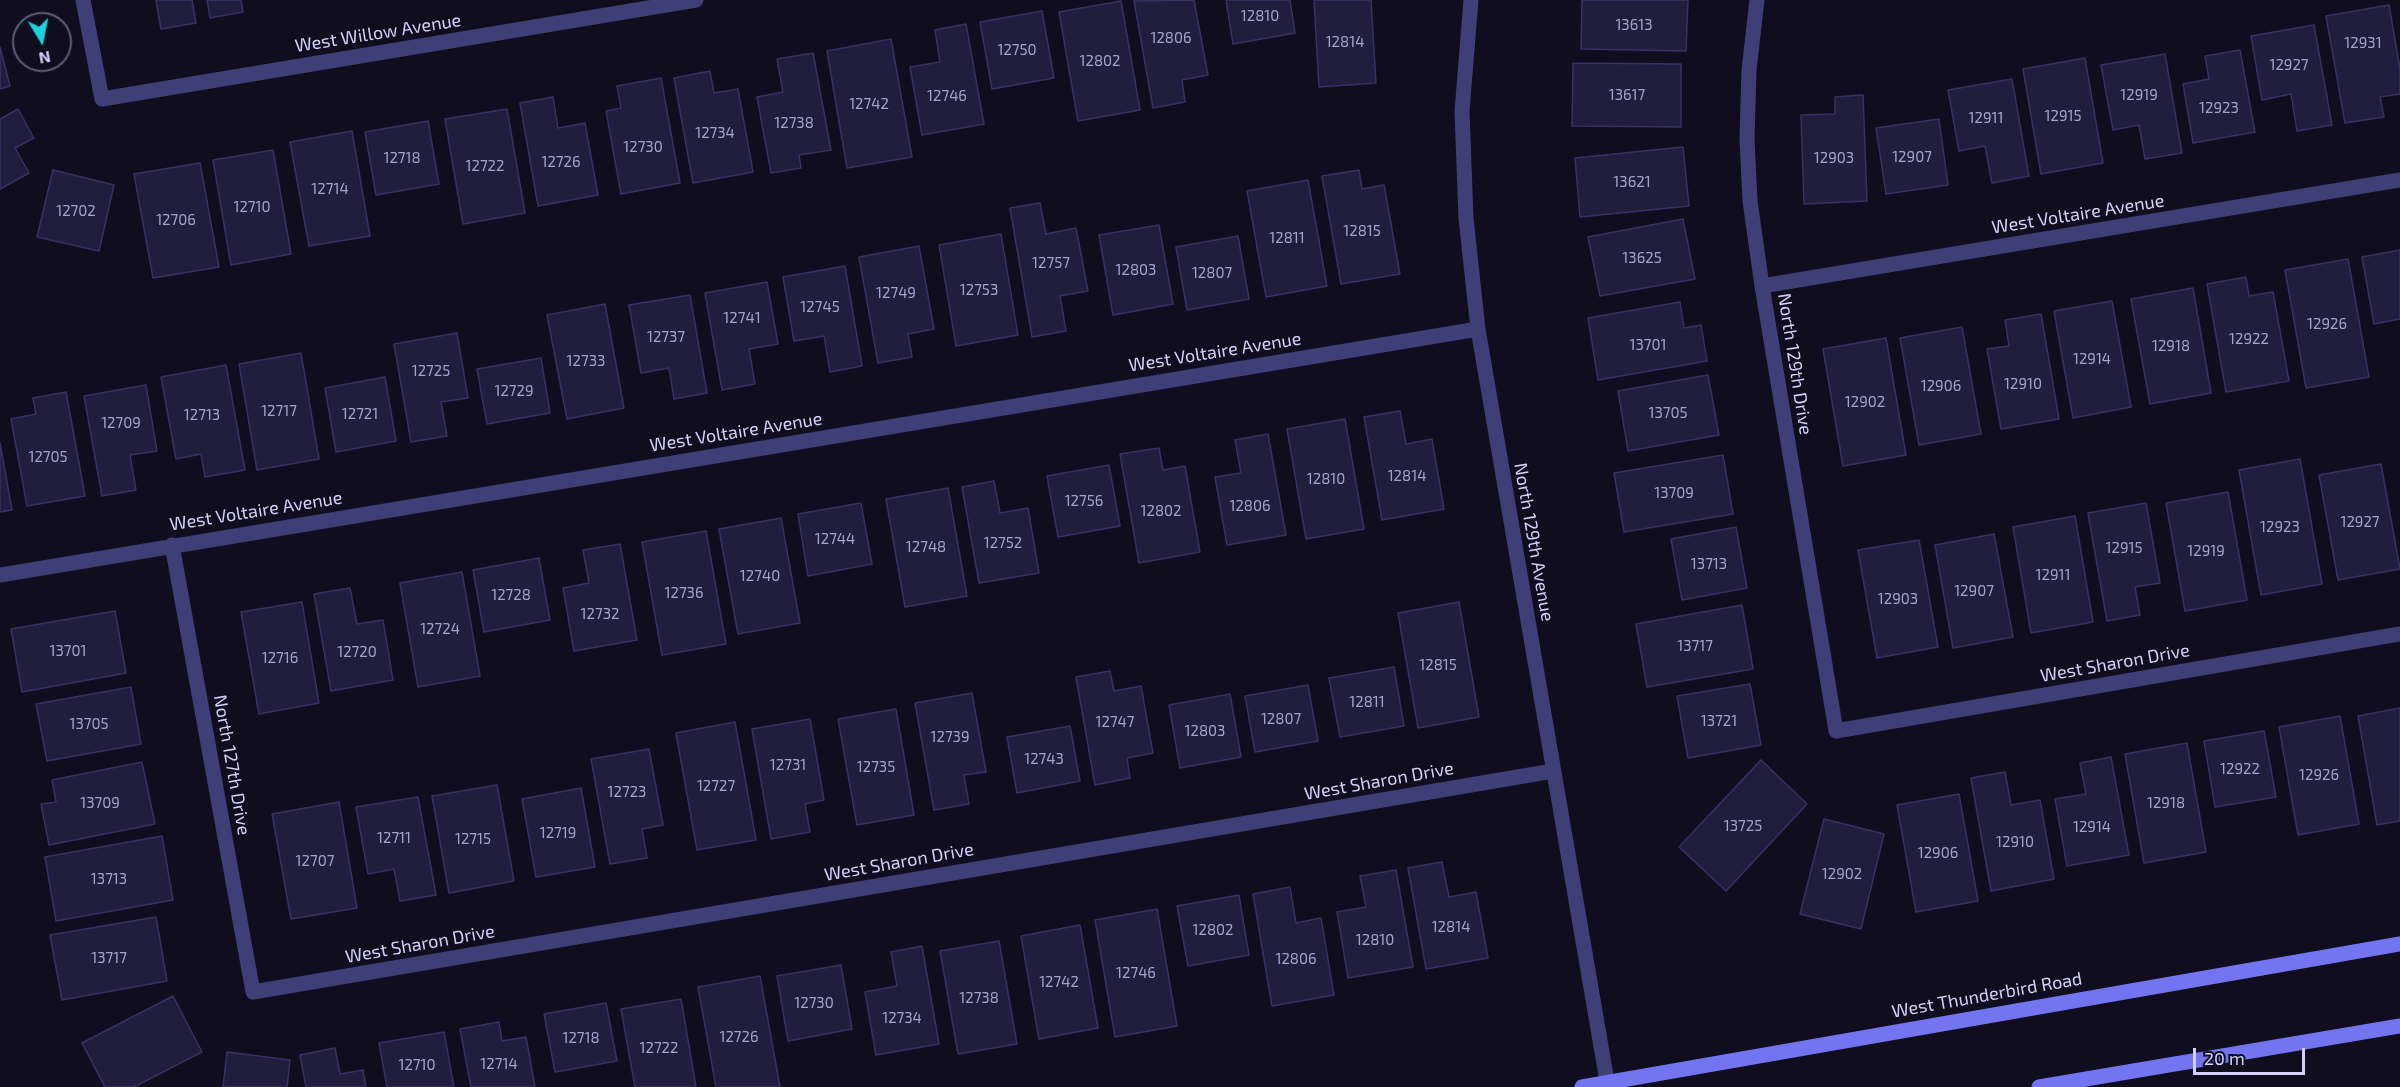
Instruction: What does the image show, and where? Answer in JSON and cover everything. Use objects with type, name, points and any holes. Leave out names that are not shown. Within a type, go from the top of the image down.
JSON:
[{"type":"main road","name":"West Thunderbird Road","points":[[1582,1087],[1607,1085],[2400,944]]},
{"type":"main road","points":[[2039,1087],[2400,1026]]},
{"type":"street","name":"West Willow Avenue","points":[[83,0],[102,99],[696,0]]},
{"type":"street","name":"North 129th Avenue","points":[[1471,0],[1462,111],[1466,218],[1478,329],[1607,1085]]},
{"type":"street","name":"North 129th Drive","points":[[1757,0],[1749,70],[1747,139],[1750,201],[1836,731]]},
{"type":"street","name":"West Voltaire Avenue","points":[[1762,286],[2400,180]]},
{"type":"street","name":"West Voltaire Avenue","points":[[0,575],[1478,329]]},
{"type":"street","name":"North 127th Drive","points":[[172,545],[253,992]]},
{"type":"street","name":"West Sharon Drive","points":[[1836,731],[2400,634]]},
{"type":"street","name":"West Sharon Drive","points":[[253,992],[1553,771]]},
{"type":"building","points":[[156,0],[192,0],[196,23],[161,29]]},
{"type":"building","points":[[207,0],[241,0],[243,12],[210,18]]},
{"type":"building","points":[[1194,0],[1208,75],[1182,80],[1185,102],[1153,108],[1134,1]]},
{"type":"building","points":[[1226,0],[1290,0],[1295,33],[1233,44]]},
{"type":"building","points":[[1314,0],[1371,0],[1376,83],[1319,87]]},
{"type":"building","points":[[1582,0],[1688,0],[1686,51],[1581,49]]},
{"type":"building","points":[[1121,1],[1140,110],[1078,121],[1059,12]]},
{"type":"building","points":[[2389,5],[2400,69],[2400,94],[2380,97],[2384,117],[2345,123],[2326,16]]},
{"type":"building","points":[[1042,11],[1054,78],[992,89],[980,22]]},
{"type":"building","points":[[966,24],[984,124],[922,135],[910,67],[940,62],[935,30]]},
{"type":"building","points":[[2314,25],[2332,125],[2297,131],[2291,94],[2262,100],[2251,36]]},
{"type":"building","points":[[891,39],[912,157],[847,168],[827,51]]},
{"type":"building","points":[[0,47],[10,86],[0,89]]},
{"type":"building","points":[[2240,50],[2255,132],[2193,143],[2183,84],[2209,79],[2205,56]]},
{"type":"building","points":[[813,53],[831,150],[799,155],[801,168],[771,173],[757,97],[783,92],[777,59]]},
{"type":"building","points":[[2165,54],[2182,153],[2145,159],[2139,125],[2113,130],[2101,65]]},
{"type":"building","points":[[2085,58],[2103,163],[2041,174],[2023,69]]},
{"type":"building","points":[[1573,63],[1681,64],[1681,127],[1572,126]]},
{"type":"building","points":[[710,71],[714,93],[738,89],[753,172],[693,183],[674,78]]},
{"type":"building","points":[[661,78],[680,183],[621,194],[606,111],[621,108],[617,86]]},
{"type":"building","points":[[2012,79],[2029,176],[1992,183],[1985,146],[1959,151],[1948,90]]},
{"type":"building","points":[[1863,95],[1867,201],[1804,204],[1801,115],[1835,114],[1835,97]]},
{"type":"building","points":[[553,97],[558,128],[585,123],[598,195],[538,206],[520,103]]},
{"type":"building","points":[[18,109],[34,138],[15,148],[29,173],[0,189],[0,119]]},
{"type":"building","points":[[507,109],[525,213],[463,224],[445,119]]},
{"type":"building","points":[[1939,119],[1948,185],[1886,194],[1876,128]]},
{"type":"building","points":[[428,121],[439,184],[376,195],[365,132]]},
{"type":"building","points":[[352,131],[370,236],[309,246],[290,142]]},
{"type":"building","points":[[1683,147],[1689,206],[1580,217],[1575,158]]},
{"type":"building","points":[[273,150],[291,254],[231,265],[213,160]]},
{"type":"building","points":[[200,163],[219,267],[153,278],[134,174]]},
{"type":"building","points":[[53,170],[114,185],[99,251],[37,237]]},
{"type":"building","points":[[1359,170],[1362,189],[1384,185],[1400,274],[1341,284],[1322,176]]},
{"type":"building","points":[[1308,180],[1327,286],[1266,297],[1247,191]]},
{"type":"building","points":[[1040,203],[1046,234],[1076,228],[1088,291],[1060,296],[1066,331],[1032,337],[1010,208]]},
{"type":"building","points":[[1683,219],[1695,279],[1600,296],[1588,237]]},
{"type":"building","points":[[1159,225],[1173,304],[1113,315],[1099,235]]},
{"type":"building","points":[[1001,234],[1018,335],[956,346],[939,245]]},
{"type":"building","points":[[1238,236],[1249,299],[1187,310],[1176,247]]},
{"type":"building","points":[[919,246],[934,329],[908,334],[912,357],[878,363],[859,257]]},
{"type":"building","points":[[2400,250],[2400,319],[2374,324],[2362,257]]},
{"type":"building","points":[[2348,259],[2369,377],[2306,388],[2285,270]]},
{"type":"building","points":[[845,266],[862,366],[830,372],[824,336],[794,341],[783,277]]},
{"type":"building","points":[[2246,277],[2249,296],[2273,292],[2289,381],[2226,392],[2207,284]]},
{"type":"building","points":[[767,282],[778,344],[749,349],[755,384],[722,390],[705,293]]},
{"type":"building","points":[[2193,288],[2211,393],[2150,404],[2131,299]]},
{"type":"building","points":[[690,295],[707,393],[674,399],[669,368],[641,373],[629,305]]},
{"type":"building","points":[[2112,301],[2131,407],[2073,418],[2054,311]]},
{"type":"building","points":[[1680,302],[1684,328],[1701,325],[1707,361],[1598,380],[1588,318]]},
{"type":"building","points":[[605,304],[624,408],[567,419],[547,315]]},
{"type":"building","points":[[2041,314],[2059,419],[2001,429],[1987,349],[2009,346],[2005,320]]},
{"type":"building","points":[[1962,327],[1981,434],[1919,445],[1900,338]]},
{"type":"building","points":[[457,333],[468,398],[441,402],[447,436],[411,442],[394,344]]},
{"type":"building","points":[[1886,338],[1906,455],[1843,466],[1823,349]]},
{"type":"building","points":[[301,353],[319,459],[257,470],[239,364]]},
{"type":"building","points":[[541,358],[550,413],[487,424],[477,369]]},
{"type":"building","points":[[226,365],[245,470],[205,477],[201,454],[176,459],[161,377]]},
{"type":"building","points":[[1708,375],[1719,435],[1628,451],[1618,391]]},
{"type":"building","points":[[385,377],[396,441],[336,452],[325,388]]},
{"type":"building","points":[[146,385],[157,451],[130,455],[136,490],[102,496],[84,396]]},
{"type":"building","points":[[66,392],[85,496],[27,506],[11,419],[36,414],[33,398]]},
{"type":"building","points":[[1400,411],[1406,444],[1432,439],[1444,509],[1382,520],[1364,417]]},
{"type":"building","points":[[1345,419],[1364,529],[1306,539],[1287,429]]},
{"type":"building","points":[[1268,434],[1286,535],[1227,545],[1215,477],[1241,473],[1235,440]]},
{"type":"building","points":[[0,443],[12,510],[0,512]]},
{"type":"building","points":[[1159,448],[1163,470],[1185,466],[1200,552],[1139,563],[1120,454]]},
{"type":"building","points":[[1723,455],[1733,514],[1624,532],[1614,473]]},
{"type":"building","points":[[2300,459],[2322,584],[2261,595],[2239,470]]},
{"type":"building","points":[[2381,464],[2400,569],[2338,580],[2319,475]]},
{"type":"building","points":[[1109,465],[1120,526],[1058,537],[1047,476]]},
{"type":"building","points":[[994,481],[1000,513],[1028,508],[1039,573],[979,583],[962,487]]},
{"type":"building","points":[[948,488],[967,596],[905,607],[886,499]]},
{"type":"building","points":[[2228,492],[2247,600],[2185,611],[2166,503]]},
{"type":"building","points":[[861,503],[872,564],[808,576],[798,514]]},
{"type":"building","points":[[2146,503],[2160,583],[2135,587],[2140,615],[2107,621],[2088,513]]},
{"type":"building","points":[[2075,516],[2093,622],[2031,633],[2013,527]]},
{"type":"building","points":[[781,518],[800,623],[738,634],[719,529]]},
{"type":"building","points":[[1736,527],[1747,588],[1682,600],[1671,539]]},
{"type":"building","points":[[706,531],[726,644],[662,655],[642,542]]},
{"type":"building","points":[[1994,534],[2013,637],[1953,648],[1935,545]]},
{"type":"building","points":[[1919,540],[1938,647],[1877,658],[1858,550]]},
{"type":"building","points":[[620,544],[637,640],[574,651],[563,588],[589,583],[583,550]]},
{"type":"building","points":[[539,558],[550,620],[484,632],[473,570]]},
{"type":"building","points":[[462,572],[480,676],[418,687],[400,583]]},
{"type":"building","points":[[350,588],[357,624],[383,620],[393,680],[331,691],[314,594]]},
{"type":"building","points":[[302,602],[319,703],[259,714],[241,612]]},
{"type":"building","points":[[1459,602],[1479,717],[1418,728],[1398,613]]},
{"type":"building","points":[[1742,605],[1753,669],[1647,687],[1636,624]]},
{"type":"building","points":[[115,611],[126,673],[22,692],[11,629]]},
{"type":"building","points":[[1394,667],[1404,726],[1340,737],[1329,678]]},
{"type":"building","points":[[1110,671],[1114,691],[1141,686],[1153,753],[1127,758],[1130,778],[1095,785],[1076,677]]},
{"type":"building","points":[[1750,684],[1761,745],[1688,758],[1677,696]]},
{"type":"building","points":[[1308,685],[1318,741],[1255,752],[1245,696]]},
{"type":"building","points":[[131,687],[141,744],[47,761],[36,704]]},
{"type":"building","points":[[972,693],[986,772],[964,775],[969,804],[934,810],[915,703]]},
{"type":"building","points":[[1230,694],[1241,757],[1180,768],[1169,705]]},
{"type":"building","points":[[2400,708],[2400,821],[2377,825],[2358,716]]},
{"type":"building","points":[[896,709],[914,815],[857,825],[838,719]]},
{"type":"building","points":[[2340,716],[2359,824],[2298,835],[2279,727]]},
{"type":"building","points":[[810,719],[824,800],[805,804],[810,832],[771,839],[752,729]]},
{"type":"building","points":[[735,722],[756,840],[697,850],[676,733]]},
{"type":"building","points":[[1070,726],[1080,781],[1017,793],[1007,737]]},
{"type":"building","points":[[2264,731],[2276,797],[2215,807],[2204,741]]},
{"type":"building","points":[[2187,743],[2206,852],[2144,863],[2125,754]]},
{"type":"building","points":[[649,749],[663,825],[642,829],[647,858],[610,864],[591,759]]},
{"type":"building","points":[[2111,757],[2129,855],[2067,866],[2055,799],[2086,794],[2080,763]]},
{"type":"building","points":[[1761,760],[1807,804],[1726,891],[1679,847]]},
{"type":"building","points":[[142,762],[155,824],[49,845],[41,804],[56,802],[52,780]]},
{"type":"building","points":[[2005,772],[2011,805],[2040,800],[2054,879],[1991,891],[1971,778]]},
{"type":"building","points":[[497,785],[514,881],[449,893],[432,796]]},
{"type":"building","points":[[581,788],[595,867],[536,877],[522,799]]},
{"type":"building","points":[[1959,794],[1978,901],[1916,912],[1897,805]]},
{"type":"building","points":[[418,797],[436,895],[400,901],[394,869],[368,874],[356,807]]},
{"type":"building","points":[[339,802],[357,908],[291,919],[272,814]]},
{"type":"building","points":[[1824,819],[1884,834],[1861,929],[1800,914]]},
{"type":"building","points":[[162,836],[173,900],[56,921],[45,857]]},
{"type":"building","points":[[1442,862],[1449,897],[1476,892],[1488,958],[1426,969],[1408,868]]},
{"type":"building","points":[[1396,870],[1413,967],[1348,978],[1337,912],[1366,907],[1360,876]]},
{"type":"building","points":[[1290,887],[1296,923],[1321,918],[1334,995],[1272,1006],[1253,894]]},
{"type":"building","points":[[1239,895],[1249,955],[1188,966],[1177,906]]},
{"type":"building","points":[[1157,909],[1177,1026],[1115,1037],[1095,920]]},
{"type":"building","points":[[156,917],[167,981],[62,1000],[50,935]]},
{"type":"building","points":[[1080,925],[1098,1028],[1039,1039],[1021,936]]},
{"type":"building","points":[[999,941],[1017,1044],[958,1054],[940,951]]},
{"type":"building","points":[[922,946],[939,1044],[876,1055],[865,992],[897,986],[891,952]]},
{"type":"building","points":[[841,965],[852,1029],[788,1041],[777,976]]},
{"type":"building","points":[[760,976],[780,1087],[716,1087],[698,987]]},
{"type":"building","points":[[173,996],[202,1052],[134,1087],[105,1087],[82,1043]]},
{"type":"building","points":[[681,999],[696,1087],[635,1087],[621,1009]]},
{"type":"building","points":[[606,1003],[617,1061],[555,1072],[544,1014]]},
{"type":"building","points":[[499,1022],[502,1041],[526,1037],[535,1087],[471,1087],[460,1029]]},
{"type":"building","points":[[444,1032],[454,1087],[387,1087],[379,1043]]},
{"type":"building","points":[[335,1048],[340,1074],[363,1070],[366,1087],[306,1087],[300,1055]]},
{"type":"building","points":[[227,1052],[290,1060],[287,1087],[223,1087]]}]
